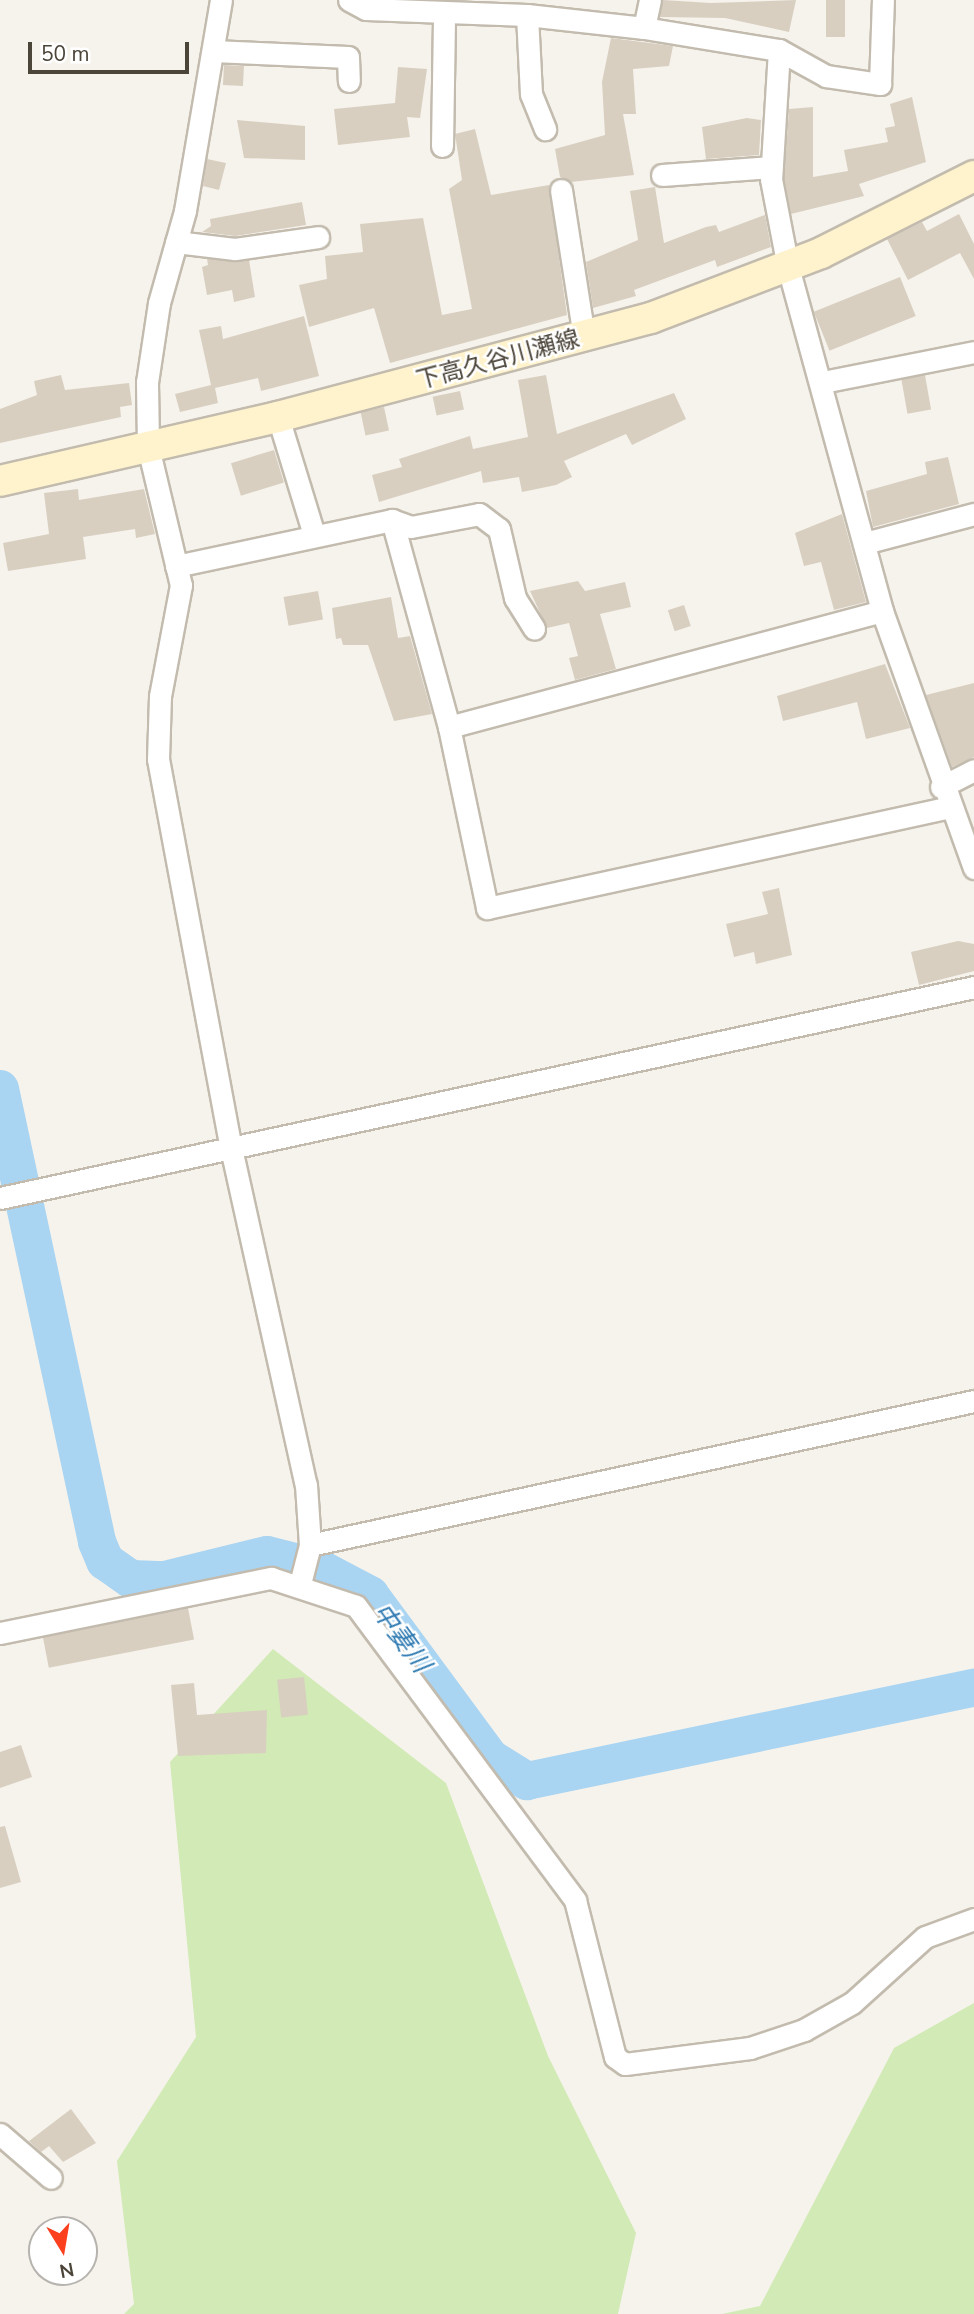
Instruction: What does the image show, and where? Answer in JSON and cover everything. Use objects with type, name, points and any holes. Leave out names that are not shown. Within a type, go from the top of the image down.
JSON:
[{"type":"main road","name":"下高久谷川瀬線","points":[[0,481],[278,417],[584,337],[788,267],[974,176]]},
{"type":"street","points":[[221,0],[214,51],[176,242],[152,337],[148,447],[181,585],[160,696],[158,759],[231,1148],[306,1485],[304,1566]]},
{"type":"street","points":[[349,0],[366,9],[444,15],[527,15],[644,27],[779,50],[826,76],[880,84],[883,0]]},
{"type":"street","points":[[644,27],[650,0]]},
{"type":"street","points":[[442,146],[444,15]]},
{"type":"street","points":[[527,15],[531,94],[545,129]]},
{"type":"street","points":[[779,50],[772,167],[788,267],[823,382],[882,611],[945,797],[974,868]]},
{"type":"street","points":[[214,51],[348,57],[349,81]]},
{"type":"street","points":[[662,175],[772,167]]},
{"type":"street","points":[[561,190],[584,337]]},
{"type":"street","points":[[176,242],[235,249],[318,237]]},
{"type":"street","points":[[823,382],[974,352]]},
{"type":"street","points":[[278,417],[314,535]]},
{"type":"street","points":[[864,542],[974,514]]},
{"type":"street","points":[[176,566],[392,520],[411,527],[488,516],[499,529],[515,598],[534,629]]},
{"type":"street","points":[[392,520],[449,727],[487,908],[945,797],[974,771]]},
{"type":"street","points":[[449,727],[882,611]]},
{"type":"street","points":[[15,1195],[974,987]]},
{"type":"street","points":[[0,1633],[253,1579],[974,1401]]},
{"type":"street","points":[[304,1566],[356,1606],[569,1890],[615,2057],[625,2064],[638,2067],[750,2048],[804,2030],[852,2003],[925,1937],[974,1919]]},
{"type":"street","points":[[0,2134],[51,2178]]},
{"type":"green space","points":[[273,1649],[446,1783],[548,2056],[636,2233],[618,2314],[124,2314],[134,2304],[117,2161],[196,2037],[170,1762]]},
{"type":"green space","points":[[974,2003],[974,2314],[722,2314],[760,2306],[894,2048]]},
{"type":"building","points":[[663,0],[711,3],[796,0],[789,32],[725,18],[660,17]]},
{"type":"building","points":[[826,0],[845,0],[845,37],[826,37]]},
{"type":"building","points":[[611,38],[673,46],[669,66],[633,69],[636,114],[623,114],[634,175],[571,182],[560,177],[555,149],[605,135],[602,82]]},
{"type":"building","points":[[224,65],[244,66],[243,86],[223,85]]},
{"type":"building","points":[[398,67],[427,69],[420,118],[407,117],[410,137],[338,145],[334,109],[395,103]]},
{"type":"building","points":[[912,97],[926,162],[859,184],[864,196],[791,214],[784,178],[789,109],[813,107],[813,177],[848,171],[844,150],[888,142],[885,128],[895,126],[890,104]]},
{"type":"building","points":[[747,118],[761,120],[759,155],[706,159],[702,127]]},
{"type":"building","points":[[237,120],[305,126],[305,160],[244,158]]},
{"type":"building","points":[[475,129],[491,195],[549,185],[567,315],[390,363],[374,308],[309,327],[299,285],[327,279],[325,256],[363,252],[360,224],[423,218],[442,315],[472,309],[449,189],[462,180],[455,134]]},
{"type":"building","points":[[207,159],[226,163],[219,190],[203,186]]},
{"type":"building","points":[[655,187],[664,243],[706,227],[716,225],[719,232],[765,215],[771,247],[717,267],[715,260],[634,290],[636,296],[593,308],[586,262],[638,240],[630,191]]},
{"type":"building","points":[[302,202],[306,225],[235,236],[202,232],[211,226],[210,219]]},
{"type":"building","points":[[959,214],[974,244],[974,279],[960,253],[908,280],[887,239],[922,222],[927,231]]},
{"type":"building","points":[[207,259],[249,260],[255,297],[234,302],[232,290],[207,295],[202,267],[208,265]]},
{"type":"building","points":[[900,277],[916,316],[830,351],[814,312]]},
{"type":"building","points":[[304,316],[319,376],[261,391],[258,378],[215,388],[218,403],[180,412],[175,394],[211,385],[199,330],[221,326],[223,339]]},
{"type":"building","points":[[61,375],[65,390],[129,383],[132,405],[120,407],[121,417],[0,443],[0,409],[37,395],[34,381]]},
{"type":"building","points":[[546,375],[557,434],[674,393],[686,419],[632,445],[626,434],[564,461],[572,477],[556,485],[522,492],[519,477],[483,483],[481,471],[379,502],[372,475],[402,467],[399,459],[470,436],[473,449],[528,437],[518,380]]},
{"type":"building","points":[[925,375],[931,409],[907,414],[901,379]]},
{"type":"building","points":[[460,391],[464,410],[437,415],[433,397]]},
{"type":"building","points":[[384,407],[389,430],[366,435],[361,412]]},
{"type":"building","points":[[274,450],[284,483],[241,496],[231,463]]},
{"type":"building","points":[[948,457],[959,504],[873,527],[866,491],[927,474],[925,462]]},
{"type":"building","points":[[78,489],[79,500],[144,489],[155,534],[136,538],[135,529],[83,537],[86,559],[8,571],[3,543],[49,534],[44,493]]},
{"type":"building","points":[[842,514],[866,602],[834,610],[821,562],[804,566],[795,533]]},
{"type":"building","points":[[578,581],[585,591],[625,582],[631,607],[600,614],[616,669],[575,680],[569,658],[578,656],[569,623],[547,628],[530,591]]},
{"type":"building","points":[[318,591],[323,620],[289,626],[284,597]]},
{"type":"building","points":[[391,597],[398,638],[410,636],[432,714],[394,721],[368,645],[343,645],[341,638],[336,639],[332,608]]},
{"type":"building","points":[[684,605],[691,626],[675,631],[668,610]]},
{"type":"building","points":[[885,664],[910,728],[866,739],[857,702],[783,721],[777,696]]},
{"type":"building","points":[[974,683],[974,757],[952,767],[926,695]]},
{"type":"building","points":[[779,888],[792,955],[756,964],[754,952],[734,957],[726,924],[768,914],[762,892]]},
{"type":"building","points":[[958,941],[974,944],[974,971],[919,985],[911,952]]},
{"type":"building","points":[[188,1608],[194,1639],[49,1668],[43,1636]]},
{"type":"building","points":[[304,1677],[308,1715],[281,1718],[277,1680]]},
{"type":"building","points":[[194,1683],[197,1715],[267,1710],[266,1753],[178,1756],[171,1685]]},
{"type":"building","points":[[21,1745],[32,1777],[0,1788],[0,1752]]},
{"type":"building","points":[[5,1826],[21,1882],[0,1888],[0,1827]]},
{"type":"building","points":[[71,2109],[96,2143],[63,2162],[49,2146],[41,2152],[29,2141]]},
{"type":"waterway","name":"中妻川","points":[[0,1089],[97,1542],[105,1561],[131,1579],[165,1580],[267,1555],[319,1568],[370,1595],[490,1758],[527,1781],[974,1688]]}]
